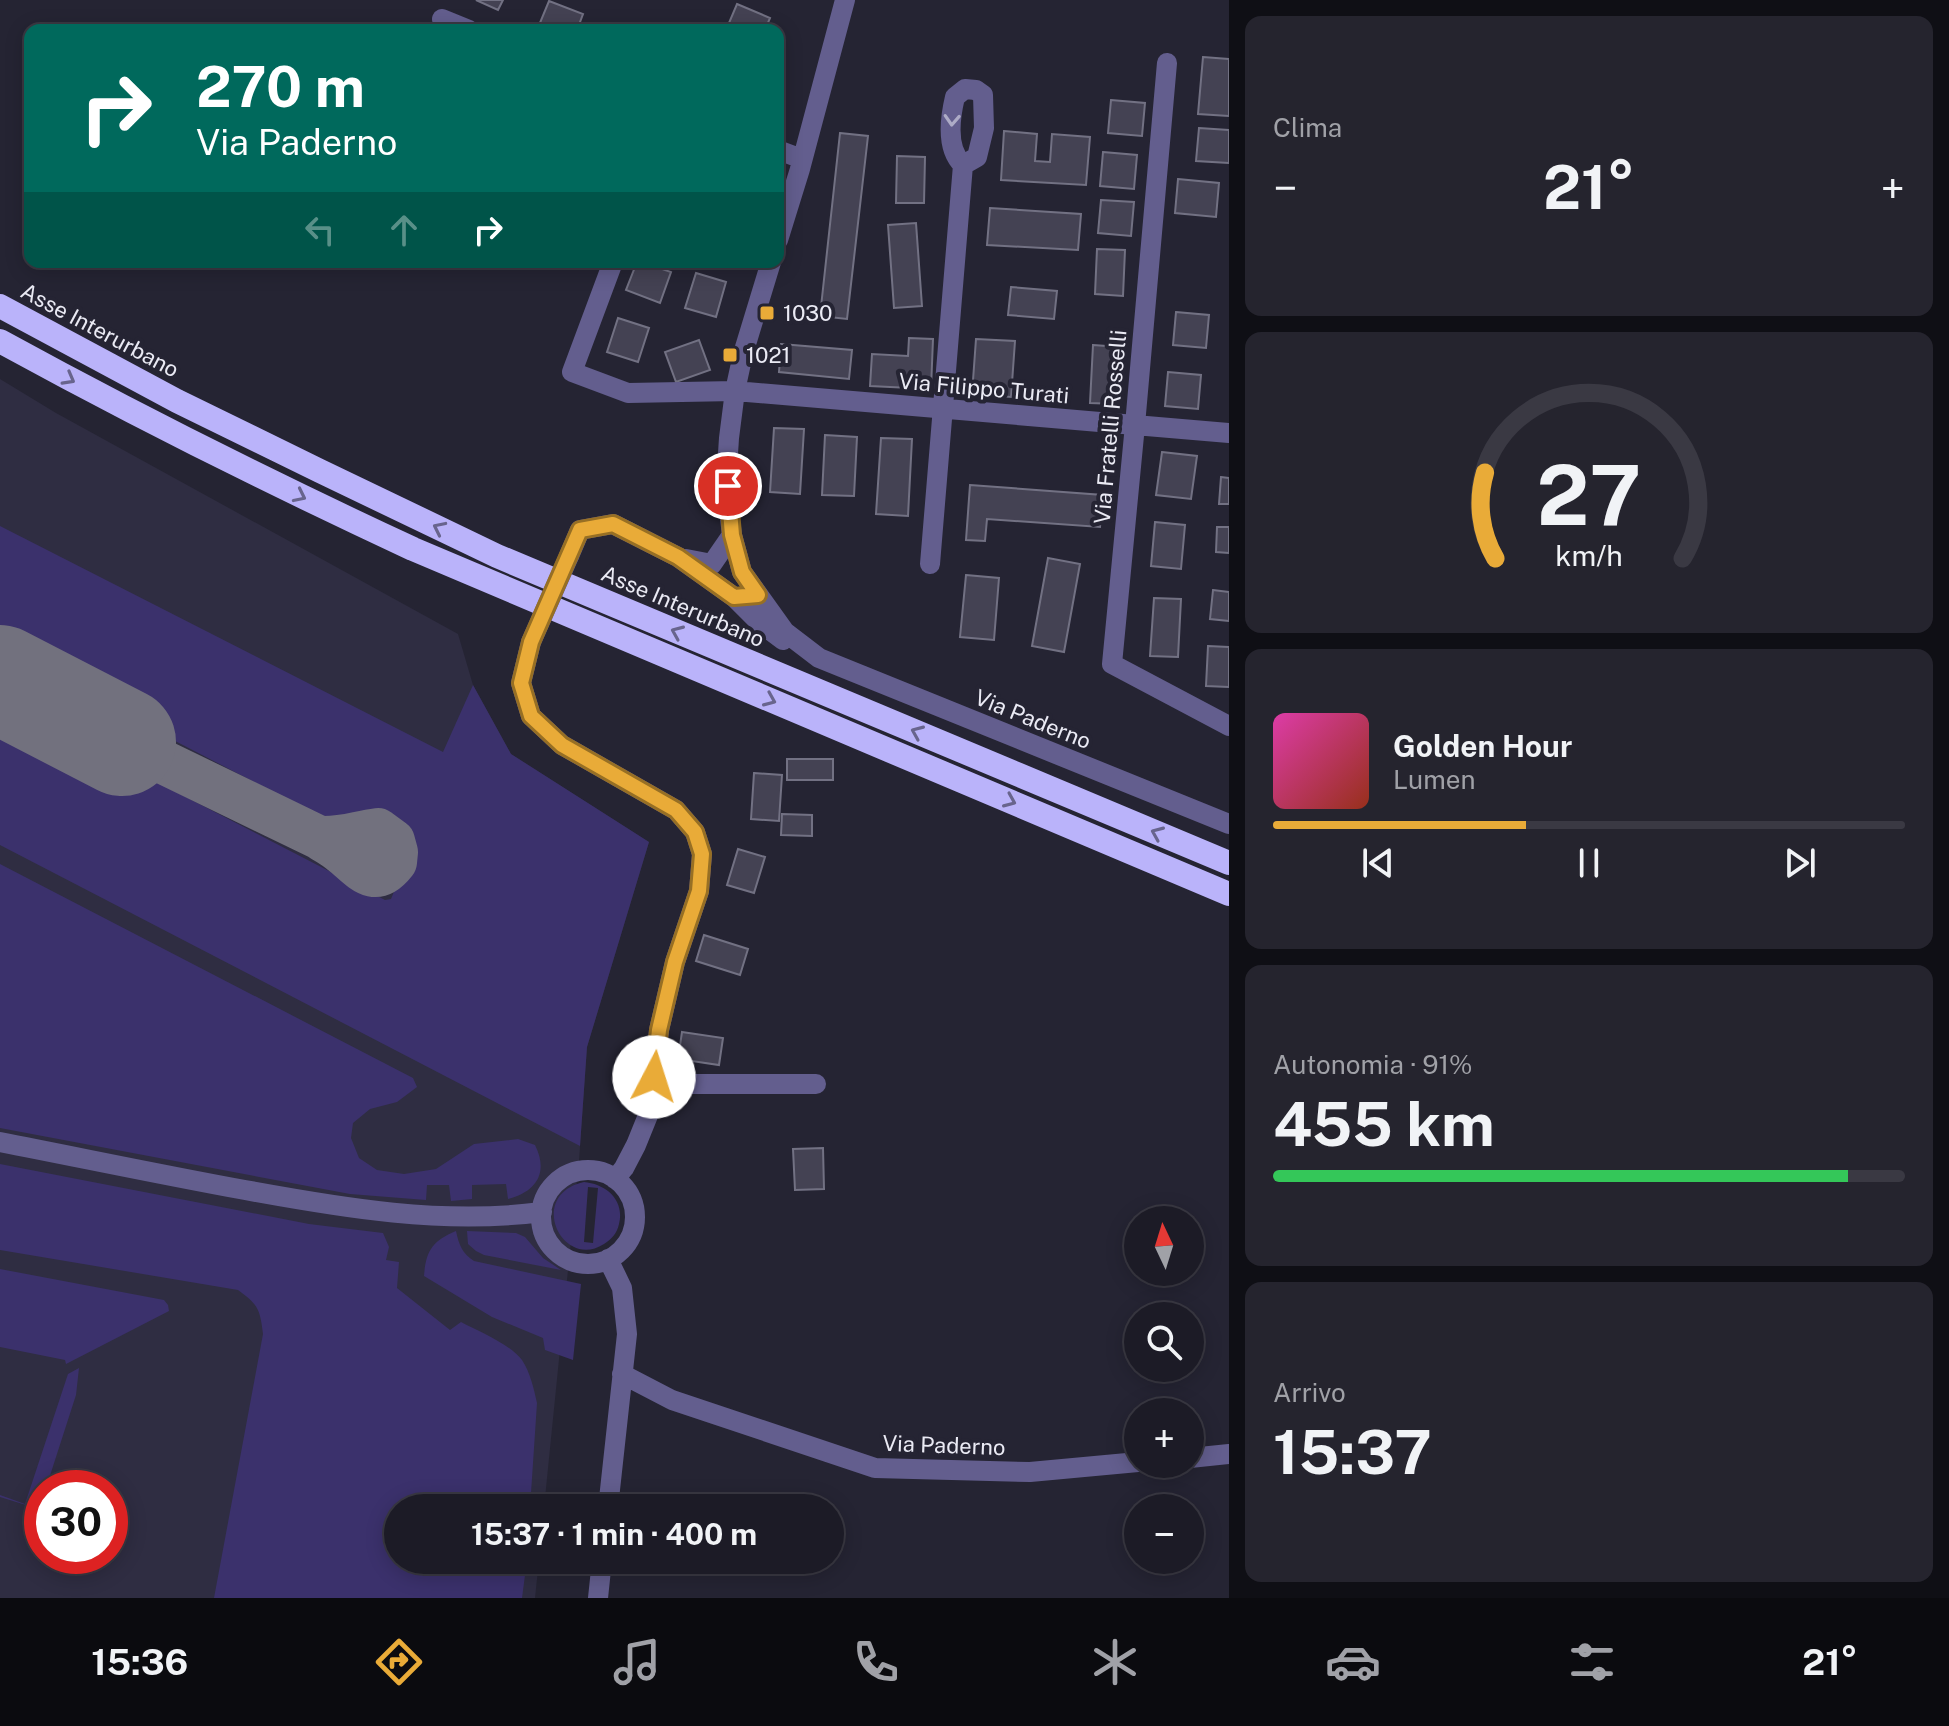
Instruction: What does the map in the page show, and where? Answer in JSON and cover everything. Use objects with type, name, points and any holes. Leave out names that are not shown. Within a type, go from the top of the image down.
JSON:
[{"type":"highway","name":"Asse Interurbano","points":[[0,306],[177,401],[497,556],[1229,863]]},
{"type":"highway","points":[[0,341],[83,387],[307,500],[400,543],[1229,894]]},
{"type":"street","points":[[784,220],[845,0]]},
{"type":"street","points":[[442,19],[454,24]]},
{"type":"street","name":"Via Fratelli Rosselli","points":[[1167,63],[1112,664],[1229,726]]},
{"type":"street","points":[[784,152],[802,159]]},
{"type":"street","points":[[930,564],[963,165]]},
{"type":"street","name":"Via Filippo Turati","points":[[611,268],[572,372],[628,393],[735,391],[1229,433]]},
{"type":"street","name":"Via Paderno","points":[[769,268],[735,391],[727,469],[732,535],[742,572],[758,595],[785,632],[819,658]]},
{"type":"street","name":"Via Paderno","points":[[615,1179],[636,1145],[651,1108],[659,1030],[675,962],[699,891],[702,854],[695,832],[676,810],[562,745],[531,716],[521,683],[531,642],[580,530],[613,524],[678,557],[734,597],[777,637],[819,658],[1229,824]]},
{"type":"street","points":[[712,564],[732,535]]},
{"type":"street","name":"Via Paderno","points":[[678,557],[742,572]]},
{"type":"street","points":[[734,597],[758,595]]},
{"type":"street","points":[[654,1077],[682,1084],[816,1084]]},
{"type":"street","points":[[0,1142],[323,1204],[460,1217],[542,1212]]},
{"type":"street","points":[[592,1170],[615,1179],[629,1193],[634,1206],[635,1221],[624,1247],[599,1262],[584,1263],[565,1258],[555,1250],[543,1229],[543,1201],[551,1188],[576,1171],[592,1170]]},
{"type":"street","points":[[608,1259],[622,1288],[627,1334],[609,1494]]},
{"type":"street","name":"Via Paderno","points":[[622,1374],[672,1400],[875,1468],[1030,1472],[1124,1463]]},
{"type":"street","points":[[1204,1457],[1229,1454]]},
{"type":"street","points":[[598,1598],[601,1574]]},
{"type":"shaded area","points":[[0,379],[56,413],[458,634],[473,685],[511,754],[649,842],[587,1047],[579,1161],[545,1494],[384,1494],[384,1574],[538,1574],[535,1598],[0,1598]]},
{"type":"shaded area","points":[[0,526],[443,752],[473,685],[511,754],[649,842],[587,1047],[580,1146],[0,845],[0,701],[385,900],[391,899],[410,852],[408,832],[399,820],[388,813],[366,812],[345,826],[335,824],[0,650]]},
{"type":"shaded area","points":[[0,864],[413,1078],[417,1087],[397,1102],[370,1109],[353,1123],[351,1138],[359,1158],[377,1170],[404,1174],[436,1169],[474,1144],[518,1139],[535,1145],[541,1164],[537,1180],[526,1192],[508,1199],[506,1184],[472,1185],[472,1199],[451,1201],[449,1185],[427,1185],[426,1200],[350,1194],[0,1128]]},
{"type":"shaded area","points":[[0,1164],[309,1224],[383,1233],[389,1247],[386,1260],[399,1262],[397,1288],[450,1330],[461,1322],[517,1354],[527,1370],[537,1403],[531,1494],[384,1494],[384,1574],[525,1574],[522,1598],[214,1598],[263,1334],[257,1309],[238,1290],[0,1250]]},
{"type":"shaded area","points":[[584,1182],[600,1186],[612,1195],[620,1215],[614,1236],[589,1250],[575,1248],[564,1240],[556,1228],[554,1214],[557,1201],[566,1190]],"holes":[[[588,1187],[598,1188],[593,1243],[584,1242]]]},
{"type":"shaded area","points":[[456,1231],[462,1248],[474,1261],[581,1284],[573,1360],[545,1350],[543,1338],[492,1317],[424,1276],[426,1260],[432,1248]]},
{"type":"shaded area","points":[[467,1231],[516,1233],[525,1237],[543,1258],[561,1270],[484,1255],[468,1244]]},
{"type":"shaded area","points":[[0,1269],[164,1300],[169,1311],[66,1364],[65,1360],[0,1347]]},
{"type":"shaded area","points":[[79,1368],[76,1395],[52,1470],[36,1470],[68,1374]]},
{"type":"building","points":[[476,0],[503,0],[498,10]]},
{"type":"building","points":[[549,1],[583,14],[579,24],[539,24]]},
{"type":"building","points":[[737,4],[770,18],[768,24],[729,24]]},
{"type":"building","points":[[1203,57],[1229,59],[1229,116],[1198,114]]},
{"type":"building","points":[[1111,100],[1145,103],[1142,136],[1108,133]]},
{"type":"building","points":[[1199,128],[1229,130],[1229,163],[1196,161]]},
{"type":"building","points":[[1004,131],[1037,134],[1035,161],[1050,162],[1052,134],[1090,137],[1086,185],[1001,180]]},
{"type":"building","points":[[840,133],[868,136],[847,319],[820,316]]},
{"type":"building","points":[[1103,152],[1137,155],[1134,189],[1100,186]]},
{"type":"building","points":[[897,156],[925,157],[924,203],[896,203]]},
{"type":"building","points":[[1178,179],[1219,183],[1216,217],[1175,213]]},
{"type":"building","points":[[1101,200],[1134,202],[1131,236],[1098,233]]},
{"type":"building","points":[[990,208],[1081,214],[1078,250],[987,245]]},
{"type":"building","points":[[916,223],[922,306],[894,308],[888,225]]},
{"type":"building","points":[[1097,249],[1125,250],[1123,296],[1095,294]]},
{"type":"building","points":[[635,268],[659,268],[671,272],[660,303],[626,290]]},
{"type":"building","points":[[696,273],[726,282],[716,317],[685,308]]},
{"type":"building","points":[[1011,287],[1057,291],[1054,319],[1008,315]]},
{"type":"building","points":[[1176,312],[1209,315],[1206,348],[1173,345]]},
{"type":"building","points":[[618,318],[649,328],[638,362],[607,352]]},
{"type":"building","points":[[909,338],[933,339],[931,389],[870,386],[872,354],[908,356]]},
{"type":"building","points":[[976,339],[1015,341],[1011,397],[972,394]]},
{"type":"building","points":[[699,340],[710,370],[676,382],[665,352]]},
{"type":"building","points":[[781,344],[852,350],[849,379],[779,372]]},
{"type":"building","points":[[1093,345],[1120,347],[1117,404],[1090,403]]},
{"type":"building","points":[[1168,372],[1201,375],[1198,409],[1165,406]]},
{"type":"building","points":[[774,428],[804,429],[800,494],[770,492]]},
{"type":"building","points":[[825,435],[857,437],[854,496],[822,495]]},
{"type":"building","points":[[881,438],[912,439],[908,516],[876,514]]},
{"type":"building","points":[[1162,452],[1197,456],[1191,499],[1156,495]]},
{"type":"building","points":[[1221,477],[1229,478],[1229,504],[1219,504]]},
{"type":"building","points":[[970,485],[1103,495],[1100,527],[987,519],[985,541],[966,540]]},
{"type":"building","points":[[1155,522],[1185,525],[1181,569],[1151,566]]},
{"type":"building","points":[[1217,527],[1229,527],[1229,553],[1216,552]]},
{"type":"building","points":[[1048,558],[1080,564],[1064,652],[1032,646]]},
{"type":"building","points":[[966,575],[999,578],[994,640],[960,637]]},
{"type":"building","points":[[1213,590],[1229,592],[1229,621],[1210,619]]},
{"type":"building","points":[[1154,598],[1181,599],[1178,657],[1150,656]]},
{"type":"building","points":[[1208,646],[1229,647],[1229,687],[1206,686]]},
{"type":"building","points":[[787,759],[833,759],[833,780],[787,780]]},
{"type":"building","points":[[754,773],[782,775],[779,821],[751,819]]},
{"type":"building","points":[[782,814],[812,815],[812,836],[781,835]]},
{"type":"building","points":[[738,849],[765,857],[754,893],[727,885]]},
{"type":"building","points":[[704,935],[748,949],[740,975],[696,961]]},
{"type":"building","points":[[682,1032],[723,1038],[719,1065],[678,1059]]},
{"type":"building","points":[[823,1148],[824,1189],[795,1190],[793,1149]]},
{"type":"taxiway","points":[[122,742],[320,838],[368,873],[381,874],[395,862],[393,841],[378,830],[320,838]]},
{"type":"runway","points":[[0,679],[122,742]]},
{"type":"place","name":"1030","points":[[767,313]]},
{"type":"place","name":"1021","points":[[730,355]]},
{"type":"route","points":[[654,1077],[659,1030],[675,962],[699,891],[702,854],[695,832],[676,810],[562,745],[531,716],[521,683],[531,642],[580,530],[613,524],[678,557],[734,597],[758,595],[742,572],[732,535],[728,486]]}]
